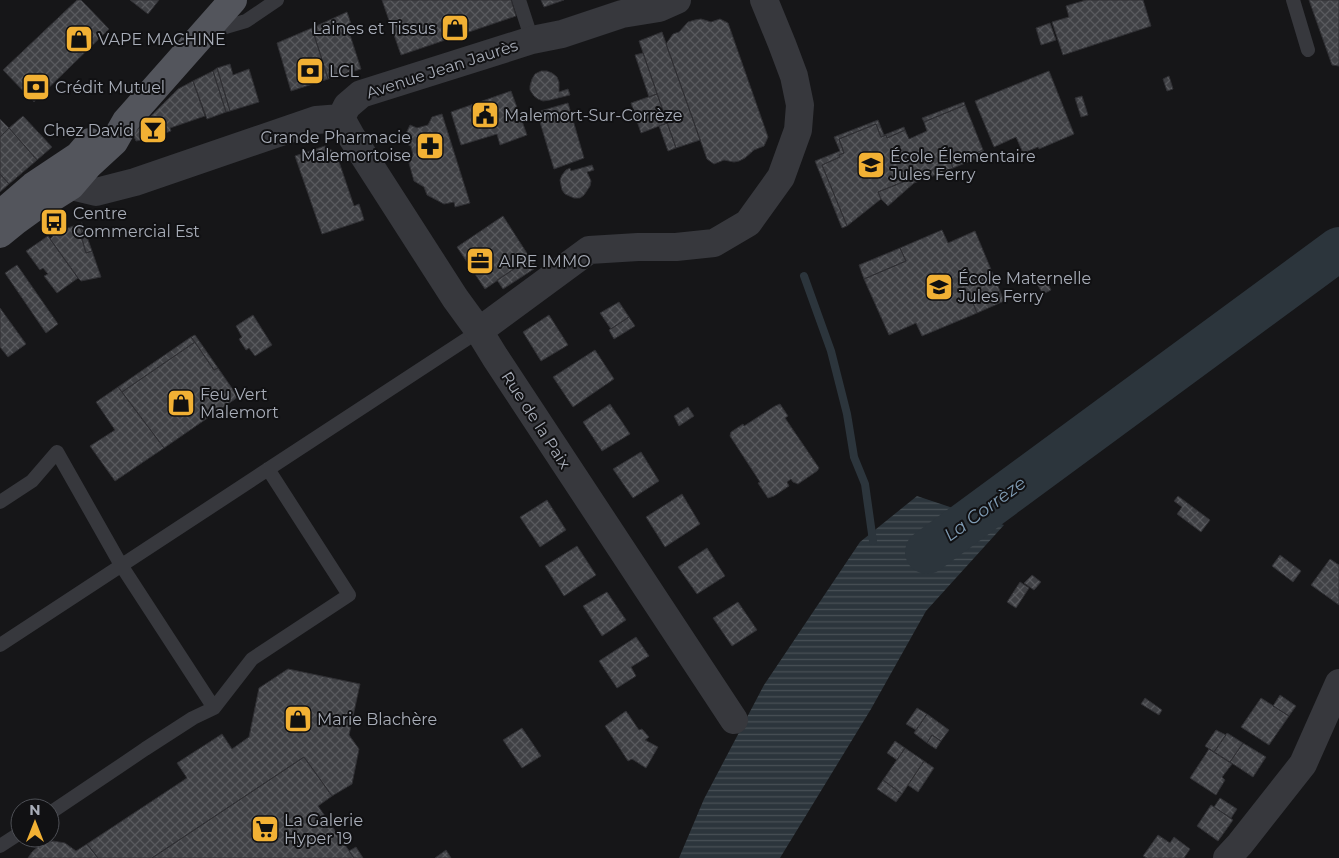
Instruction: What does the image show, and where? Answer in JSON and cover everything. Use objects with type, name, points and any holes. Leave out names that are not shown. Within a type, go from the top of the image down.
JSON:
[{"type":"main road","points":[[0,234],[34,208],[71,186],[83,160],[118,112],[214,0]]},
{"type":"main road","points":[[0,214],[33,186],[114,142],[126,121],[234,0]]},
{"type":"street","name":"Avenue Jean Jaurès","points":[[341,118],[347,106],[361,94],[532,40],[562,34],[632,7],[659,8],[677,0]]},
{"type":"street","points":[[479,331],[589,250],[676,247],[714,242],[748,223],[781,178],[798,130],[800,105],[794,76],[764,0]]},
{"type":"street","points":[[71,186],[96,192],[115,188],[316,120],[341,118]]},
{"type":"street","name":"Rue de la Paix","points":[[341,118],[455,298],[479,331],[500,366],[734,720]]},
{"type":"street","points":[[1227,858],[1303,764],[1339,683]]},
{"type":"lane","points":[[206,32],[246,21],[277,0]]},
{"type":"lane","points":[[519,0],[532,40]]},
{"type":"lane","points":[[1293,0],[1308,50]]},
{"type":"lane","points":[[0,645],[479,331]]},
{"type":"lane","points":[[0,502],[32,481],[57,452],[121,566],[214,708]]},
{"type":"lane","points":[[60,806],[193,718],[214,708],[252,659],[349,595],[268,470]]},
{"type":"shaded area","points":[[917,496],[1004,525],[926,611],[871,709],[780,858],[679,858],[704,799],[764,685],[860,542]]},
{"type":"building","points":[[77,0],[81,0],[109,29],[34,102],[3,70]]},
{"type":"building","points":[[130,0],[159,0],[148,14]]},
{"type":"building","points":[[382,0],[511,0],[516,16],[401,55]]},
{"type":"building","points":[[541,0],[564,0],[544,7]]},
{"type":"building","points":[[1086,0],[1143,0],[1151,26],[1063,55],[1052,22],[1069,17],[1066,6]]},
{"type":"building","points":[[1309,0],[1339,0],[1339,66],[1332,65]]},
{"type":"building","points":[[347,12],[353,30],[349,32],[361,69],[328,79],[312,28]]},
{"type":"building","points":[[701,19],[711,22],[720,19],[728,23],[768,137],[764,146],[754,150],[739,161],[724,160],[714,164],[707,159],[666,44],[673,34],[679,32],[688,22]]},
{"type":"building","points":[[1050,23],[1056,40],[1041,45],[1036,28]]},
{"type":"building","points":[[312,28],[328,79],[291,91],[277,43]]},
{"type":"building","points":[[662,32],[700,140],[676,148],[639,41]]},
{"type":"building","points":[[643,53],[657,94],[649,97],[635,55]]},
{"type":"building","points":[[230,64],[233,75],[249,69],[259,102],[230,111],[217,68]]},
{"type":"building","points":[[217,68],[230,111],[226,112],[213,71]]},
{"type":"building","points":[[213,71],[226,112],[207,119],[193,81]]},
{"type":"building","points":[[547,71],[557,77],[559,92],[568,89],[570,95],[543,101],[534,96],[530,86],[535,74]]},
{"type":"building","points":[[1049,71],[1074,134],[1039,149],[1038,147],[1023,153],[1016,137],[994,147],[975,101]]},
{"type":"building","points":[[1169,76],[1173,89],[1167,91],[1163,79]]},
{"type":"building","points":[[193,81],[205,116],[170,128],[171,131],[136,141],[133,134],[178,89]]},
{"type":"building","points":[[511,91],[527,135],[500,145],[497,134],[461,145],[451,112]]},
{"type":"building","points":[[657,94],[667,123],[641,133],[631,103]]},
{"type":"building","points":[[1082,96],[1088,115],[1081,117],[1075,98]]},
{"type":"building","points":[[964,102],[965,105],[924,122],[922,118]]},
{"type":"building","points":[[568,103],[584,158],[554,169],[537,112]]},
{"type":"building","points":[[965,105],[983,150],[951,163],[953,168],[938,174],[935,169],[878,192],[881,199],[847,226],[822,165],[840,157],[839,155],[844,153],[839,139],[876,124],[881,137],[886,135],[887,138],[905,130],[909,139],[927,131],[924,122]]},
{"type":"building","points":[[442,114],[470,203],[455,207],[454,202],[444,204],[427,195],[424,187],[414,181],[409,163],[413,155],[411,146],[402,142],[410,125],[417,128],[428,125],[432,117]]},
{"type":"building","points":[[23,116],[52,147],[37,160],[9,128]]},
{"type":"building","points":[[0,119],[9,128],[0,137]]},
{"type":"building","points":[[878,120],[884,135],[904,127],[905,130],[887,138],[886,135],[881,137],[876,124],[839,139],[844,153],[839,155],[840,157],[822,165],[847,226],[842,228],[815,161],[840,151],[834,137]]},
{"type":"building","points":[[667,123],[676,148],[668,151],[659,126]]},
{"type":"building","points":[[9,128],[37,160],[9,184],[0,174],[0,137]]},
{"type":"building","points":[[325,146],[336,153],[354,206],[359,204],[364,220],[322,234],[295,156]]},
{"type":"building","points":[[983,150],[985,155],[953,168],[951,163]]},
{"type":"building","points":[[592,165],[594,170],[587,172],[591,181],[590,186],[584,195],[580,198],[574,198],[565,194],[560,180],[566,170],[570,168],[571,171]]},
{"type":"building","points":[[935,169],[938,174],[914,183],[888,206],[881,199],[878,192]]},
{"type":"building","points":[[0,174],[9,184],[0,192]]},
{"type":"building","points":[[503,216],[530,258],[485,289],[457,247]]},
{"type":"building","points":[[82,223],[92,251],[86,253],[82,239],[84,238],[79,224]]},
{"type":"building","points":[[79,224],[84,238],[82,239],[86,253],[92,251],[101,277],[81,281],[50,239],[53,236],[51,234]]},
{"type":"building","points":[[942,230],[948,243],[975,231],[1000,291],[973,303],[977,313],[922,336],[916,323],[889,335],[864,279],[906,261],[900,248]]},
{"type":"building","points":[[48,236],[78,278],[57,293],[44,276],[48,274],[43,268],[40,270],[26,251]]},
{"type":"building","points":[[900,248],[906,261],[864,279],[859,265]]},
{"type":"building","points":[[530,258],[537,267],[503,289],[497,280]]},
{"type":"building","points":[[17,265],[58,324],[46,333],[5,273]]},
{"type":"building","points":[[1045,277],[1051,290],[1043,294],[1036,282]]},
{"type":"building","points":[[1000,291],[1004,301],[977,313],[973,303]]},
{"type":"building","points":[[619,302],[629,317],[611,329],[600,313]]},
{"type":"building","points":[[0,308],[26,344],[8,357],[0,347]]},
{"type":"building","points":[[253,315],[272,345],[255,356],[249,348],[246,350],[239,339],[242,337],[236,326]]},
{"type":"building","points":[[549,315],[568,345],[541,361],[523,332]]},
{"type":"building","points":[[629,317],[635,326],[614,339],[609,330]]},
{"type":"building","points":[[195,335],[218,368],[214,370],[191,337]]},
{"type":"building","points":[[191,337],[195,342],[122,392],[118,387]]},
{"type":"building","points":[[195,342],[214,370],[218,368],[238,397],[164,448],[122,392]]},
{"type":"building","points":[[595,350],[614,379],[573,407],[553,377]]},
{"type":"building","points":[[118,387],[164,448],[115,481],[90,446],[115,430],[96,402]]},
{"type":"building","points":[[610,404],[630,434],[602,451],[583,422]]},
{"type":"building","points":[[780,404],[788,416],[785,418],[819,468],[798,484],[791,479],[787,482],[789,486],[768,498],[758,483],[760,482],[730,436],[731,432],[743,424],[744,426]]},
{"type":"building","points":[[688,407],[694,416],[679,426],[674,416]]},
{"type":"building","points":[[641,452],[659,481],[633,498],[613,469]]},
{"type":"building","points":[[682,494],[700,524],[665,547],[646,517]]},
{"type":"building","points":[[1178,496],[1210,520],[1201,532],[1177,514],[1182,507],[1174,501]]},
{"type":"building","points":[[547,500],[566,530],[540,547],[520,517]]},
{"type":"building","points":[[577,546],[596,575],[564,596],[545,566]]},
{"type":"building","points":[[707,548],[725,576],[697,594],[678,567]]},
{"type":"building","points":[[1280,555],[1301,571],[1293,582],[1272,566]]},
{"type":"building","points":[[1330,559],[1339,565],[1339,605],[1311,585]]},
{"type":"building","points":[[1032,575],[1041,582],[1034,590],[1024,583]]},
{"type":"building","points":[[1020,582],[1029,588],[1016,608],[1007,602]]},
{"type":"building","points":[[607,592],[626,620],[602,636],[583,606]]},
{"type":"building","points":[[738,602],[757,630],[732,646],[713,618]]},
{"type":"building","points":[[636,637],[649,656],[631,667],[636,676],[617,688],[599,661]]},
{"type":"building","points":[[288,669],[360,684],[349,735],[359,749],[352,784],[332,796],[304,757],[152,858],[98,858],[87,844],[187,778],[177,763],[222,734],[232,749],[249,737],[259,688]]},
{"type":"building","points":[[1280,695],[1296,706],[1289,716],[1273,706]]},
{"type":"building","points":[[1145,698],[1162,710],[1159,715],[1141,704]]},
{"type":"building","points":[[1261,698],[1289,716],[1269,745],[1241,727]]},
{"type":"building","points":[[917,708],[927,714],[916,730],[906,724]]},
{"type":"building","points":[[626,711],[639,730],[642,729],[649,737],[645,740],[658,747],[646,768],[632,759],[628,761],[605,726]]},
{"type":"building","points":[[927,714],[949,730],[941,741],[932,735],[927,743],[914,733]]},
{"type":"building","points":[[522,728],[541,756],[522,768],[503,740]]},
{"type":"building","points":[[1216,730],[1226,735],[1214,752],[1205,746]]},
{"type":"building","points":[[1227,733],[1243,743],[1230,762],[1214,752]]},
{"type":"building","points":[[932,735],[941,741],[936,749],[927,743]]},
{"type":"building","points":[[895,741],[905,748],[897,760],[887,753]]},
{"type":"building","points":[[1243,743],[1266,757],[1253,777],[1230,762]]},
{"type":"building","points":[[905,748],[924,761],[902,794],[883,780]]},
{"type":"building","points":[[1209,749],[1232,764],[1222,777],[1225,780],[1216,795],[1190,778]]},
{"type":"building","name":"La Galerie Hyper 19","points":[[304,757],[332,796],[318,806],[354,858],[152,858]]},
{"type":"building","points":[[924,761],[934,768],[918,792],[908,785]]},
{"type":"building","points":[[883,780],[902,794],[896,802],[877,789]]},
{"type":"building","points":[[1220,798],[1237,809],[1231,818],[1214,807]]},
{"type":"building","points":[[1211,805],[1233,820],[1218,841],[1197,826]]},
{"type":"building","points":[[1158,835],[1170,843],[1174,837],[1190,849],[1184,858],[1147,858],[1143,856]]},
{"type":"building","points":[[60,842],[65,843],[76,851],[87,844],[98,858],[28,858],[36,848],[60,848]]},
{"type":"building","points":[[356,847],[363,858],[354,858],[349,851]]},
{"type":"building","points":[[446,850],[451,858],[435,858]]},
{"type":"waterway","name":"La Corrèze","points":[[927,552],[1339,249]]},
{"type":"waterway","points":[[804,276],[831,351],[847,414],[854,457],[865,484],[873,541]]},
{"type":"place","name":"Laines et Tissus","points":[[455,28]]},
{"type":"place","name":"VAPE MACHINE","points":[[79,39]]},
{"type":"place","name":"LCL","points":[[310,71]]},
{"type":"place","name":"Crédit Mutuel","points":[[36,87]]},
{"type":"place","name":"Malemort-Sur-Corrèze","points":[[485,115]]},
{"type":"place","name":"Chez David","points":[[153,130]]},
{"type":"place","name":"Grande Pharmacie Malemortoise","points":[[430,146]]},
{"type":"place","name":"École Élementaire Jules Ferry","points":[[871,165]]},
{"type":"place","name":"Centre Commercial Est","points":[[54,222]]},
{"type":"place","name":"AIRE IMMO","points":[[480,261]]},
{"type":"place","name":"École Maternelle Jules Ferry","points":[[939,287]]},
{"type":"place","name":"Feu Vert Malemort","points":[[181,403]]},
{"type":"place","name":"Marie Blachère","points":[[298,719]]},
{"type":"place","name":"La Galerie Hyper 19","points":[[265,829]]}]
